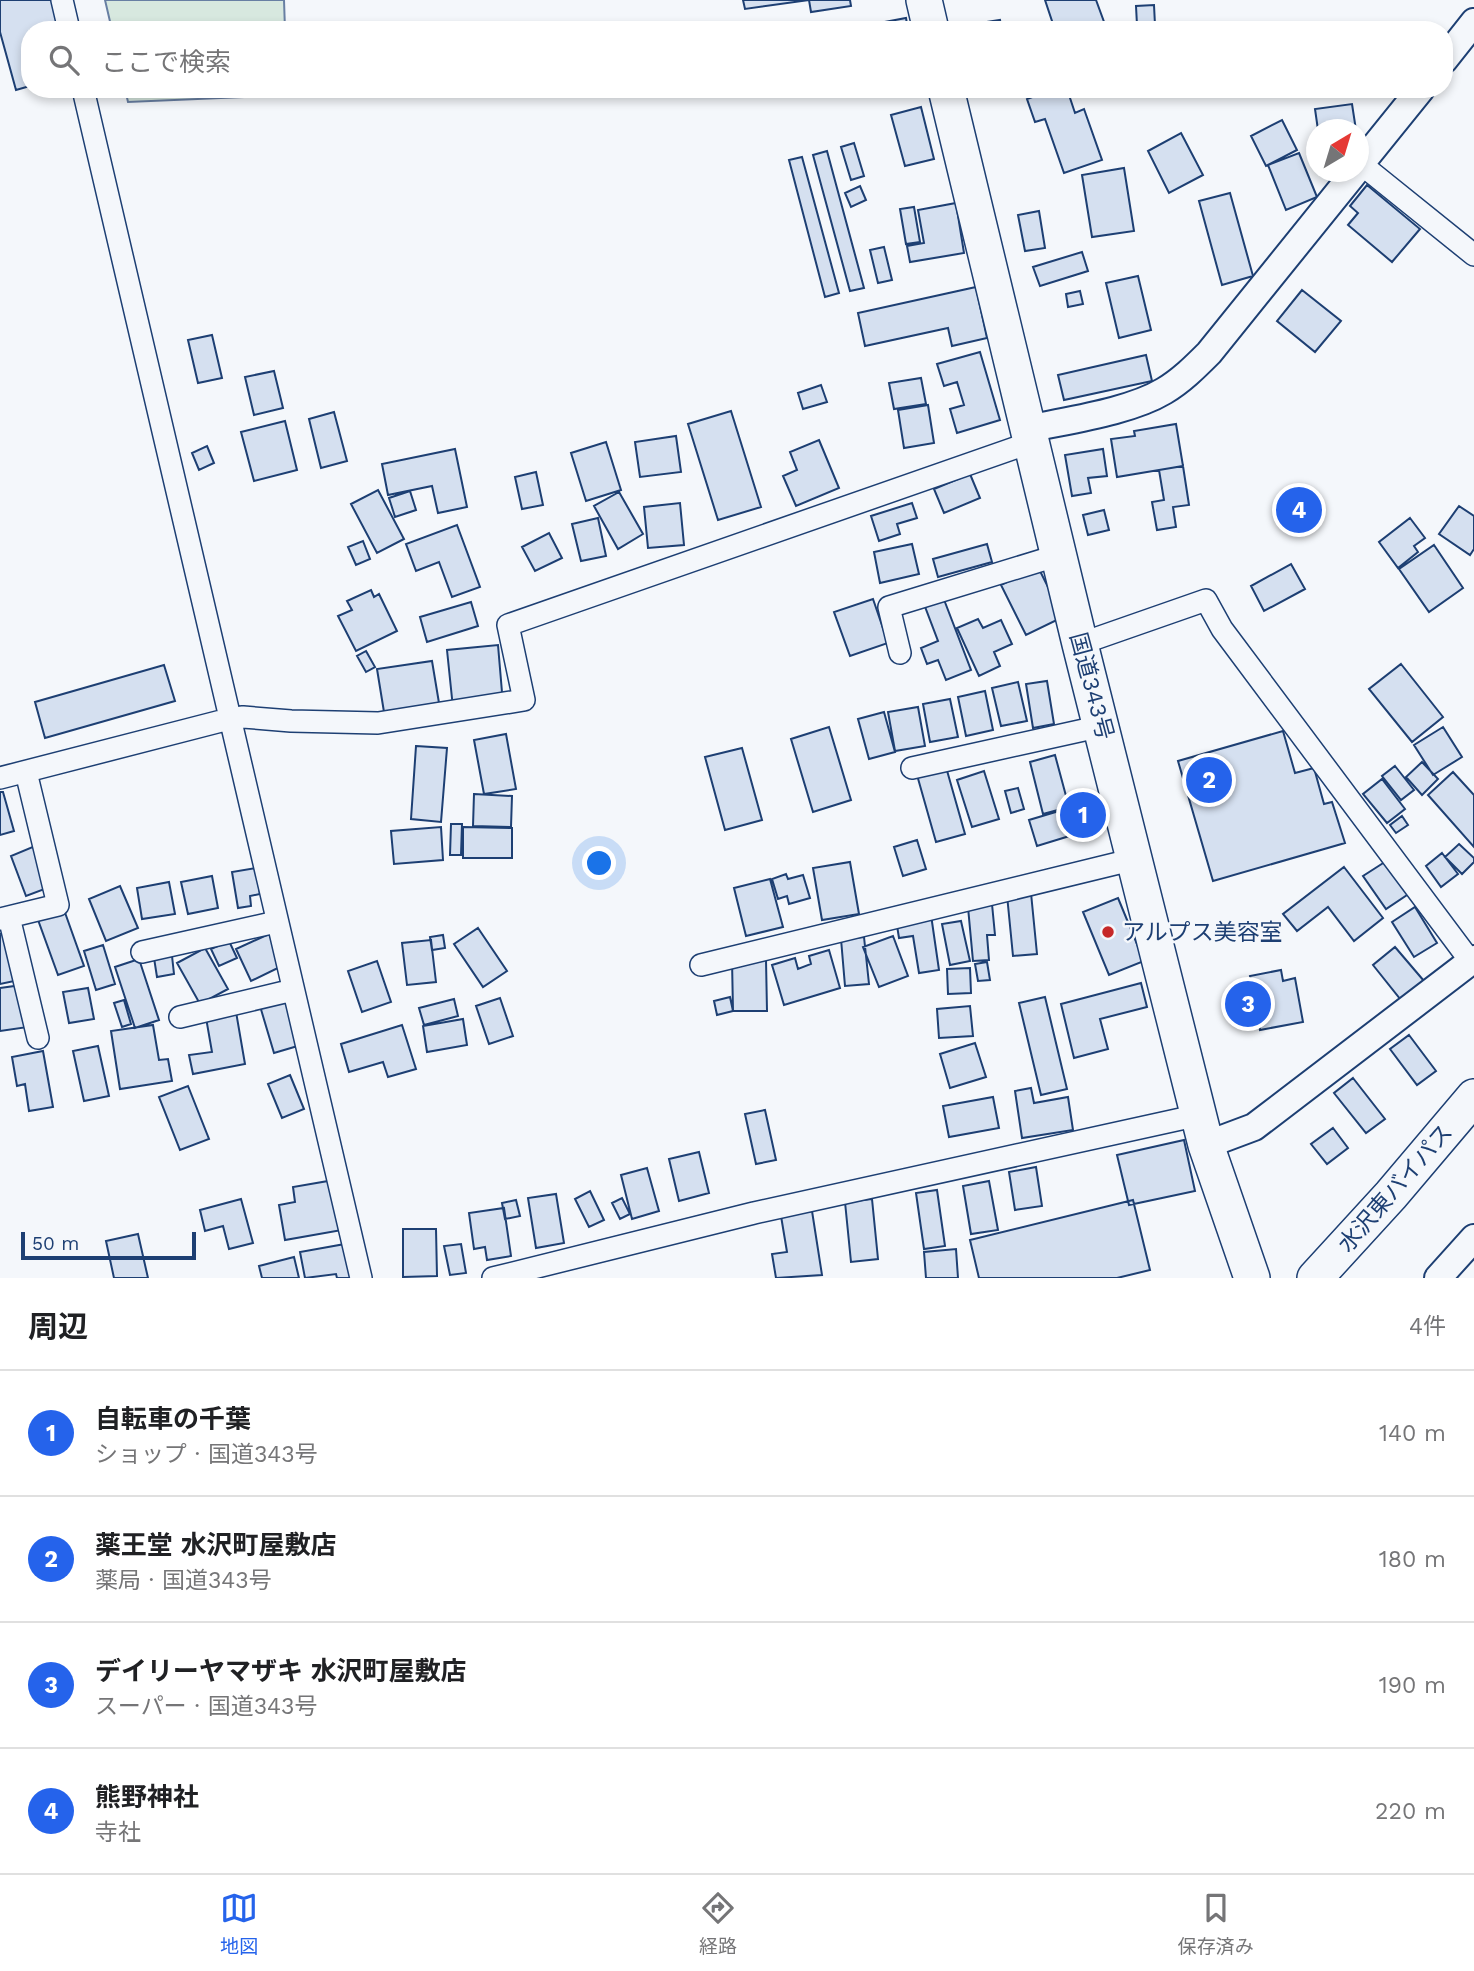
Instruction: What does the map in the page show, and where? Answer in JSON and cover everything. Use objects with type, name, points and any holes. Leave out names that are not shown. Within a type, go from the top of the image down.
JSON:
[{"type":"highway","points":[[924,0],[929,21]]},
{"type":"highway","name":"国道343号","points":[[948,98],[1080,644],[1202,1130],[1252,1278]]},
{"type":"highway","name":"水沢東バイパス","points":[[1315,1278],[1391,1195],[1474,1097]]},
{"type":"street","points":[[62,0],[67,21]]},
{"type":"street","points":[[1453,49],[1474,22]]},
{"type":"street","points":[[85,98],[361,1278]]},
{"type":"street","points":[[1369,153],[1413,98]]},
{"type":"street","points":[[1369,175],[1474,255]]},
{"type":"street","points":[[0,778],[243,716],[291,721],[378,723],[524,700],[508,625],[1030,436],[1125,407],[1162,392],[1191,372],[1209,353],[1346,182]]},
{"type":"street","points":[[900,653],[888,607],[1059,555]]},
{"type":"street","points":[[494,1278],[754,1213],[1202,1130],[1254,1127],[1472,960],[1222,629],[1206,600],[1080,644]]},
{"type":"street","points":[[912,768],[1102,726]]},
{"type":"street","points":[[26,772],[58,905],[4,918],[38,1038]]},
{"type":"street","points":[[701,965],[1135,859]]},
{"type":"street","points":[[142,952],[276,922]]},
{"type":"street","points":[[180,1017],[293,990]]},
{"type":"street","points":[[1438,1278],[1474,1238]]},
{"type":"shaded area","points":[[105,0],[284,0],[285,21],[110,21]]},
{"type":"shaded area","points":[[127,98],[220,98],[128,102]]},
{"type":"building","points":[[0,0],[54,0],[60,21],[21,21],[21,89],[16,90],[0,32]]},
{"type":"building","points":[[743,0],[809,0],[745,9]]},
{"type":"building","points":[[809,0],[850,0],[851,6],[811,12]]},
{"type":"building","points":[[1045,0],[1096,0],[1104,21],[1052,21]]},
{"type":"building","points":[[1154,5],[1155,21],[1137,21],[1136,6]]},
{"type":"building","points":[[1070,98],[1075,113],[1084,109],[1102,160],[1064,173],[1045,119],[1035,122],[1027,99]]},
{"type":"building","points":[[1352,104],[1354,119],[1316,119],[1315,109]]},
{"type":"building","points":[[921,107],[934,159],[905,166],[891,115]]},
{"type":"building","points":[[1282,120],[1297,150],[1266,166],[1251,136]]},
{"type":"building","points":[[1181,133],[1203,175],[1169,193],[1148,151]]},
{"type":"building","points":[[854,143],[864,176],[851,180],[841,147]]},
{"type":"building","points":[[827,151],[864,288],[850,291],[813,155]]},
{"type":"building","points":[[1299,153],[1306,170],[1306,182],[1311,182],[1317,197],[1286,210],[1268,165]]},
{"type":"building","points":[[802,157],[839,293],[825,297],[789,160]]},
{"type":"building","points":[[1124,168],[1134,231],[1092,237],[1082,175]]},
{"type":"building","points":[[1367,185],[1420,229],[1392,262],[1348,225],[1358,213],[1350,206]]},
{"type":"building","points":[[860,186],[866,200],[851,207],[845,193]]},
{"type":"building","points":[[1230,193],[1253,276],[1222,285],[1199,201]]},
{"type":"building","points":[[956,203],[964,253],[910,262],[907,246],[924,243],[918,210]]},
{"type":"building","points":[[914,207],[920,242],[906,244],[900,209]]},
{"type":"building","points":[[1039,211],[1045,248],[1025,251],[1018,215]]},
{"type":"building","points":[[884,247],[892,280],[878,283],[870,250]]},
{"type":"building","points":[[1082,252],[1088,271],[1040,286],[1033,267]]},
{"type":"building","points":[[1138,276],[1151,330],[1119,338],[1106,283]]},
{"type":"building","points":[[976,287],[987,338],[952,346],[948,328],[865,346],[858,313]]},
{"type":"building","points":[[1302,290],[1341,321],[1315,352],[1277,321]]},
{"type":"building","points":[[1080,291],[1083,304],[1068,307],[1066,294]]},
{"type":"building","points":[[212,335],[222,378],[198,383],[188,340]]},
{"type":"building","points":[[980,352],[1000,420],[957,433],[950,409],[964,405],[957,382],[944,386],[937,364]]},
{"type":"building","points":[[1146,355],[1152,381],[1064,400],[1058,375]]},
{"type":"building","points":[[274,371],[283,408],[254,415],[245,377]]},
{"type":"building","points":[[921,378],[926,404],[894,409],[889,383]]},
{"type":"building","points":[[821,385],[827,402],[803,409],[798,393]]},
{"type":"building","points":[[928,405],[934,443],[904,448],[898,410]]},
{"type":"building","points":[[731,411],[761,507],[718,520],[688,424]]},
{"type":"building","points":[[334,412],[347,461],[321,468],[309,419]]},
{"type":"building","points":[[285,421],[297,470],[254,481],[241,432]]},
{"type":"building","points":[[1176,424],[1183,466],[1117,477],[1111,439],[1135,436],[1134,431]]},
{"type":"building","points":[[676,436],[681,472],[640,477],[635,442]]},
{"type":"building","points":[[819,440],[839,488],[796,506],[783,476],[797,470],[790,452]]},
{"type":"building","points":[[606,442],[621,490],[586,501],[571,453]]},
{"type":"building","points":[[207,446],[214,463],[199,470],[192,453]]},
{"type":"building","points":[[455,449],[467,507],[438,513],[432,486],[388,495],[382,464]]},
{"type":"building","points":[[1103,449],[1107,476],[1088,478],[1091,493],[1072,496],[1065,455]]},
{"type":"building","points":[[1183,466],[1189,505],[1173,507],[1176,527],[1157,530],[1152,502],[1164,500],[1159,470]]},
{"type":"building","points":[[536,472],[543,505],[522,509],[515,477]]},
{"type":"building","points":[[970,474],[980,498],[944,513],[934,489]]},
{"type":"building","points":[[378,490],[404,539],[377,553],[351,504]]},
{"type":"building","points":[[410,491],[416,510],[395,517],[389,498]]},
{"type":"building","points":[[619,492],[643,534],[618,549],[594,506]]},
{"type":"building","points":[[680,503],[684,545],[648,548],[644,507]]},
{"type":"building","points":[[912,503],[917,518],[897,524],[900,534],[879,541],[871,516]]},
{"type":"building","points":[[1459,506],[1474,516],[1474,549],[1470,555],[1439,534]]},
{"type":"building","points":[[1104,510],[1109,530],[1088,535],[1083,515]]},
{"type":"building","points":[[598,518],[606,556],[581,561],[572,524]]},
{"type":"building","points":[[1410,518],[1425,538],[1414,546],[1418,552],[1398,568],[1379,542]]},
{"type":"building","points":[[457,525],[480,587],[452,597],[439,562],[416,571],[406,544]]},
{"type":"building","points":[[549,533],[562,558],[535,571],[522,547]]},
{"type":"building","points":[[363,541],[370,559],[356,565],[348,547]]},
{"type":"building","points":[[912,544],[919,574],[880,583],[874,552]]},
{"type":"building","points":[[987,544],[992,562],[938,577],[933,559]]},
{"type":"building","points":[[1434,545],[1463,588],[1429,612],[1399,569]]},
{"type":"building","points":[[1291,564],[1305,589],[1264,611],[1251,586]]},
{"type":"building","points":[[1038,567],[1063,617],[1026,635],[1001,585]]},
{"type":"building","points":[[371,590],[374,597],[379,594],[397,631],[356,651],[338,616],[352,610],[347,601]]},
{"type":"building","points":[[943,597],[971,670],[946,680],[938,660],[927,664],[921,648],[938,641],[924,604]]},
{"type":"building","points":[[873,599],[888,643],[850,656],[834,612]]},
{"type":"building","points":[[471,602],[478,626],[427,642],[420,617]]},
{"type":"building","points":[[978,619],[983,628],[1001,620],[1012,644],[994,652],[1000,666],[979,676],[957,628]]},
{"type":"building","points":[[498,645],[503,704],[453,708],[447,650]]},
{"type":"building","points":[[366,651],[375,667],[366,672],[357,656]]},
{"type":"building","points":[[432,661],[439,703],[384,712],[377,669]]},
{"type":"building","points":[[1401,664],[1443,717],[1412,742],[1369,689]]},
{"type":"building","points":[[164,665],[175,701],[45,738],[35,702]]},
{"type":"building","points":[[1047,681],[1054,724],[1033,728],[1026,684]]},
{"type":"building","points":[[1018,682],[1027,721],[1001,726],[992,688]]},
{"type":"building","points":[[985,691],[993,730],[966,736],[958,697]]},
{"type":"building","points":[[950,699],[958,737],[930,742],[923,704]]},
{"type":"building","points":[[918,707],[925,746],[895,751],[888,712]]},
{"type":"building","points":[[884,712],[895,752],[869,759],[858,719]]},
{"type":"building","points":[[829,727],[851,800],[813,812],[791,739]]},
{"type":"building","points":[[1443,727],[1462,757],[1433,775],[1414,745]]},
{"type":"building","points":[[1283,731],[1295,773],[1314,768],[1324,804],[1332,802],[1345,843],[1213,881],[1178,761]]},
{"type":"building","points":[[506,734],[516,789],[484,794],[474,740]]},
{"type":"building","points":[[416,746],[447,748],[441,822],[411,819]]},
{"type":"building","points":[[742,748],[762,820],[725,830],[705,757]]},
{"type":"building","points":[[1055,755],[1069,807],[1043,814],[1030,762]]},
{"type":"building","points":[[1422,762],[1438,779],[1422,795],[1406,777]]},
{"type":"building","points":[[1395,766],[1414,790],[1401,800],[1382,776]]},
{"type":"building","points":[[946,767],[965,834],[936,842],[917,775]]},
{"type":"building","points":[[984,771],[999,819],[972,827],[957,780]]},
{"type":"building","points":[[1453,772],[1474,795],[1474,847],[1428,795]]},
{"type":"building","points":[[1382,779],[1405,809],[1387,823],[1363,794]]},
{"type":"building","points":[[1018,788],[1024,809],[1011,813],[1005,791]]},
{"type":"building","points":[[0,792],[3,792],[14,831],[0,835]]},
{"type":"building","points":[[474,794],[512,796],[511,827],[473,826]]},
{"type":"building","points":[[1069,808],[1076,834],[1037,846],[1029,820]]},
{"type":"building","points":[[1402,816],[1408,825],[1396,833],[1390,825]]},
{"type":"building","points":[[451,824],[462,824],[461,855],[450,855]]},
{"type":"building","points":[[441,827],[443,860],[394,864],[391,831]]},
{"type":"building","points":[[463,827],[512,828],[512,858],[463,858]]},
{"type":"building","points":[[917,840],[926,869],[903,876],[894,847]]},
{"type":"building","points":[[1459,844],[1474,858],[1474,862],[1462,874],[1445,857]]},
{"type":"building","points":[[35,846],[50,887],[26,896],[11,856]]},
{"type":"building","points":[[1442,853],[1458,874],[1441,887],[1426,866]]},
{"type":"building","points":[[1391,858],[1413,891],[1386,909],[1363,876]]},
{"type":"building","points":[[850,862],[859,914],[822,920],[813,868]]},
{"type":"building","points":[[1344,867],[1383,918],[1354,941],[1328,907],[1297,931],[1283,914]]},
{"type":"building","points":[[256,868],[260,894],[250,896],[251,906],[238,908],[232,872]]},
{"type":"building","points":[[786,874],[788,879],[803,875],[810,898],[789,904],[787,896],[778,899],[772,879]]},
{"type":"building","points":[[212,876],[218,908],[188,914],[181,882]]},
{"type":"building","points":[[770,879],[783,927],[746,936],[734,888]]},
{"type":"building","points":[[169,882],[175,914],[142,919],[137,888]]},
{"type":"building","points":[[120,886],[138,928],[106,941],[89,899]]},
{"type":"building","points":[[1031,893],[1037,954],[1013,956],[1007,895]]},
{"type":"building","points":[[1118,898],[1144,961],[1109,975],[1083,912]]},
{"type":"building","points":[[992,904],[995,935],[987,935],[989,960],[973,961],[968,907]]},
{"type":"building","points":[[63,907],[84,966],[58,975],[37,917]]},
{"type":"building","points":[[1415,907],[1437,943],[1414,957],[1392,922]]},
{"type":"building","points":[[930,908],[939,970],[919,973],[913,936],[899,938],[895,913]]},
{"type":"building","points":[[961,921],[970,961],[950,965],[942,924]]},
{"type":"building","points":[[478,928],[507,971],[483,987],[454,944]]},
{"type":"building","points":[[9,932],[19,980],[0,984],[0,934]]},
{"type":"building","points":[[269,934],[284,965],[251,981],[236,949]]},
{"type":"building","points":[[443,935],[445,948],[432,950],[430,937]]},
{"type":"building","points":[[893,936],[908,976],[879,987],[863,947]]},
{"type":"building","points":[[864,937],[869,984],[845,986],[841,939]]},
{"type":"building","points":[[431,940],[436,982],[407,985],[402,943]]},
{"type":"building","points":[[229,941],[237,958],[219,966],[211,949]]},
{"type":"building","points":[[103,945],[115,984],[96,990],[84,951]]},
{"type":"building","points":[[1395,947],[1424,981],[1401,1000],[1373,965]]},
{"type":"building","points":[[205,948],[228,989],[200,1004],[177,963]]},
{"type":"building","points":[[829,950],[840,988],[784,1005],[772,965],[795,958],[798,969],[811,964],[809,956]]},
{"type":"building","points":[[172,956],[174,974],[157,977],[154,958]]},
{"type":"building","points":[[139,959],[159,1020],[135,1028],[115,967]]},
{"type":"building","points":[[732,960],[766,960],[767,1011],[733,1011]]},
{"type":"building","points":[[377,961],[391,1002],[362,1012],[348,971]]},
{"type":"building","points":[[987,962],[990,980],[978,981],[975,964]]},
{"type":"building","points":[[970,968],[971,993],[948,994],[947,969]]},
{"type":"building","points":[[1281,970],[1283,981],[1295,978],[1303,1022],[1260,1030],[1250,976]]},
{"type":"building","points":[[1141,983],[1147,1007],[1100,1019],[1108,1049],[1074,1058],[1061,1004]]},
{"type":"building","points":[[22,985],[28,1027],[0,1031],[0,988]]},
{"type":"building","points":[[88,988],[94,1019],[69,1023],[63,992]]},
{"type":"building","points":[[730,997],[733,1011],[717,1015],[714,1001]]},
{"type":"building","points":[[1045,997],[1067,1089],[1041,1095],[1019,1003]]},
{"type":"building","points":[[286,998],[301,1045],[274,1053],[260,1006]]},
{"type":"building","points":[[500,998],[513,1036],[489,1044],[476,1006]]},
{"type":"building","points":[[454,999],[458,1016],[424,1025],[419,1008]]},
{"type":"building","points":[[124,1000],[131,1024],[122,1027],[114,1003]]},
{"type":"building","points":[[235,1006],[245,1064],[193,1074],[189,1055],[212,1052],[205,1012]]},
{"type":"building","points":[[970,1006],[973,1036],[939,1038],[937,1009]]},
{"type":"building","points":[[463,1019],[467,1045],[427,1052],[423,1026]]},
{"type":"building","points":[[153,1025],[159,1060],[168,1059],[172,1081],[120,1089],[111,1031]]},
{"type":"building","points":[[402,1025],[416,1069],[388,1077],[383,1062],[349,1072],[341,1044]]},
{"type":"building","points":[[1409,1035],[1436,1071],[1417,1085],[1390,1049]]},
{"type":"building","points":[[975,1043],[986,1077],[950,1088],[940,1054]]},
{"type":"building","points":[[98,1046],[109,1096],[84,1101],[73,1051]]},
{"type":"building","points":[[43,1051],[53,1107],[29,1111],[25,1084],[17,1086],[12,1057]]},
{"type":"building","points":[[290,1075],[304,1109],[282,1118],[268,1084]]},
{"type":"building","points":[[1353,1078],[1385,1119],[1366,1133],[1334,1093]]},
{"type":"building","points":[[188,1086],[209,1139],[180,1150],[159,1097]]},
{"type":"building","points":[[1031,1088],[1034,1103],[1068,1097],[1073,1130],[1022,1138],[1015,1091]]},
{"type":"building","points":[[993,1097],[999,1128],[949,1137],[943,1106]]},
{"type":"building","points":[[765,1110],[776,1160],[756,1164],[745,1114]]},
{"type":"building","points":[[1333,1128],[1348,1148],[1327,1164],[1311,1144]]},
{"type":"building","points":[[1184,1140],[1195,1191],[1129,1205],[1117,1155]]},
{"type":"building","points":[[699,1152],[709,1193],[679,1201],[669,1159]]},
{"type":"building","points":[[1036,1167],[1042,1206],[1015,1210],[1009,1172]]},
{"type":"building","points":[[647,1168],[659,1211],[632,1219],[621,1175]]},
{"type":"building","points":[[334,1180],[342,1230],[285,1240],[279,1205],[295,1202],[293,1187]]},
{"type":"building","points":[[989,1181],[998,1230],[971,1234],[963,1186]]},
{"type":"building","points":[[937,1190],[945,1246],[924,1249],[916,1193]]},
{"type":"building","points":[[590,1191],[604,1220],[589,1227],[575,1199]]},
{"type":"building","points":[[556,1194],[564,1243],[536,1248],[528,1198]]},
{"type":"building","points":[[622,1198],[630,1214],[620,1219],[612,1203]]},
{"type":"building","points":[[241,1199],[253,1243],[229,1249],[223,1226],[205,1231],[200,1210]]},
{"type":"building","points":[[872,1199],[878,1259],[851,1262],[845,1202]]},
{"type":"building","points":[[516,1200],[520,1216],[505,1219],[502,1203]]},
{"type":"building","points":[[1133,1200],[1150,1270],[1117,1278],[979,1278],[970,1240]]},
{"type":"building","points":[[504,1208],[511,1256],[487,1260],[485,1247],[474,1249],[469,1213]]},
{"type":"building","points":[[812,1211],[822,1275],[776,1278],[772,1254],[787,1252],[781,1216]]},
{"type":"building","points":[[403,1229],[436,1229],[437,1276],[403,1277]]},
{"type":"building","points":[[138,1234],[148,1278],[114,1278],[106,1241]]},
{"type":"building","points":[[345,1244],[351,1278],[337,1278],[336,1274],[305,1278],[300,1252]]},
{"type":"building","points":[[461,1244],[466,1273],[450,1275],[444,1246]]},
{"type":"building","points":[[956,1249],[958,1278],[926,1278],[924,1252]]},
{"type":"building","points":[[294,1257],[299,1278],[262,1278],[259,1266]]},
{"type":"place","name":"熊野神社","points":[[1299,510]]},
{"type":"place","name":"薬王堂 水沢町屋敷店","points":[[1209,780]]},
{"type":"place","name":"自転車の千葉","points":[[1083,815]]},
{"type":"place","name":"アルプス美容室","points":[[1108,932]]},
{"type":"place","name":"デイリーヤマザキ 水沢町屋敷店","points":[[1248,1004]]}]
